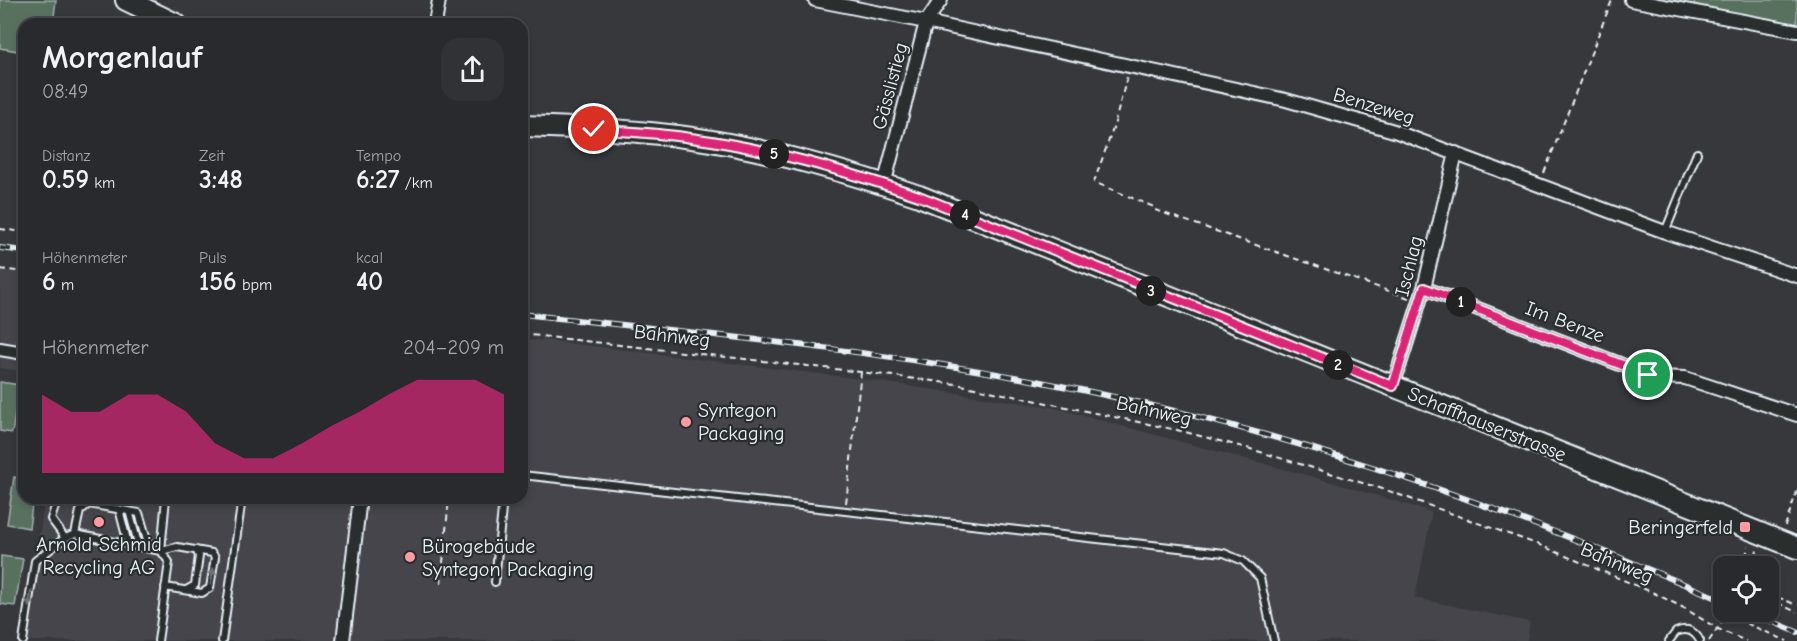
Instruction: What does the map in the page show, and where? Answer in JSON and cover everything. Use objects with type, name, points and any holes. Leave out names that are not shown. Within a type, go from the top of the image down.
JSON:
[{"type":"main road","points":[[126,0],[164,18]]},
{"type":"main road","name":"Schaffhauserstrasse","points":[[528,126],[594,129],[692,138],[764,152],[919,196],[1797,548]]},
{"type":"street","points":[[436,18],[439,0]]},
{"type":"street","name":"Benzeweg","points":[[815,0],[1130,65],[1286,100],[1394,131],[1665,232],[1797,276]]},
{"type":"street","name":"Gässlistieg","points":[[884,185],[926,22],[941,0]]},
{"type":"street","points":[[1631,0],[1797,31]]},
{"type":"street","name":"Ischlag","points":[[1393,386],[1424,288],[1456,153]]},
{"type":"street","name":"Im Benze","points":[[1424,288],[1648,375],[1685,378],[1797,415]]},
{"type":"street","points":[[0,349],[18,352]]},
{"type":"street","points":[[343,641],[359,504]]},
{"type":"lane","points":[[1665,232],[1697,153]]},
{"type":"lane","points":[[528,476],[1224,553],[1243,561],[1260,579],[1274,641]]},
{"type":"lane","points":[[56,504],[51,519],[66,538]]},
{"type":"lane","points":[[75,534],[80,511],[89,504],[119,509],[139,513],[150,549]]},
{"type":"lane","points":[[158,641],[169,562],[161,551],[165,504]]},
{"type":"lane","points":[[222,641],[241,504]]},
{"type":"lane","points":[[495,582],[503,504]]},
{"type":"lane","points":[[119,509],[128,544]]},
{"type":"lane","points":[[129,511],[140,547]]},
{"type":"lane","points":[[23,641],[35,561],[75,534],[161,551],[177,547],[212,553],[214,556],[210,588],[202,593],[165,587]]},
{"type":"lane","points":[[185,590],[195,585],[199,556],[196,550]]},
{"type":"lane","points":[[1670,641],[1676,632],[1687,630],[1697,634],[1700,641]]},
{"type":"path","points":[[1540,184],[1612,0]]},
{"type":"path","points":[[1130,65],[1114,126],[1094,182],[1154,207],[1155,210],[1420,302]]},
{"type":"path","points":[[0,229],[18,231]]},
{"type":"path","points":[[0,269],[18,271]]},
{"type":"path","name":"Bahnweg","points":[[528,335],[956,384],[1187,432],[1304,465],[1448,512],[1595,567],[1684,608],[1718,629],[1746,641]]},
{"type":"path","points":[[845,511],[861,372]]},
{"type":"path","points":[[1785,526],[1797,491]]},
{"type":"path","points":[[441,584],[448,504]]},
{"type":"path","points":[[1746,556],[1749,544]]},
{"type":"path","points":[[1756,556],[1757,549]]},
{"type":"path","points":[[1779,598],[1794,604]]},
{"type":"path","points":[[1779,604],[1797,612]]},
{"type":"path","points":[[1709,641],[1722,622]]},
{"type":"path","points":[[1745,622],[1787,641]]},
{"type":"shaded area","points":[[0,270],[18,272],[18,371],[0,368]]},
{"type":"shaded area","name":"Syntegon Packaging","points":[[543,340],[869,380],[1051,407],[1314,477],[1432,512],[1415,598],[1530,622],[1527,641],[349,641],[366,504],[528,504],[528,341]]},
{"type":"shaded area","points":[[44,504],[358,504],[342,641],[23,641]]},
{"type":"green space","points":[[0,0],[56,0],[54,18],[18,18],[18,51],[0,48]]},
{"type":"green space","points":[[1631,0],[1797,0],[1797,31]]},
{"type":"green space","points":[[0,382],[18,385],[12,433],[0,431]]},
{"type":"green space","points":[[14,477],[18,478],[18,504],[32,504],[29,528],[7,524]]},
{"type":"green space","points":[[1,556],[23,559],[15,606],[0,604]]},
{"type":"railway","points":[[0,248],[18,250]]},
{"type":"railway","points":[[528,315],[878,355],[1020,378],[1173,411],[1254,432],[1412,480],[1569,537],[1713,596]]},
{"type":"railway","points":[[1774,622],[1797,632]]},
{"type":"place","name":"Syntegon Packaging","points":[[686,422]]},
{"type":"place","name":"Arnold Schmid Recycling AG","points":[[99,522]]},
{"type":"place","name":"Beringerfeld","points":[[1745,527]]},
{"type":"place","name":"Bürogebäude Syntegon Packaging","points":[[410,557]]},
{"type":"route","points":[[594,129],[692,138],[764,152],[843,172],[919,196],[1171,299],[1393,386],[1424,288],[1648,375]]}]
